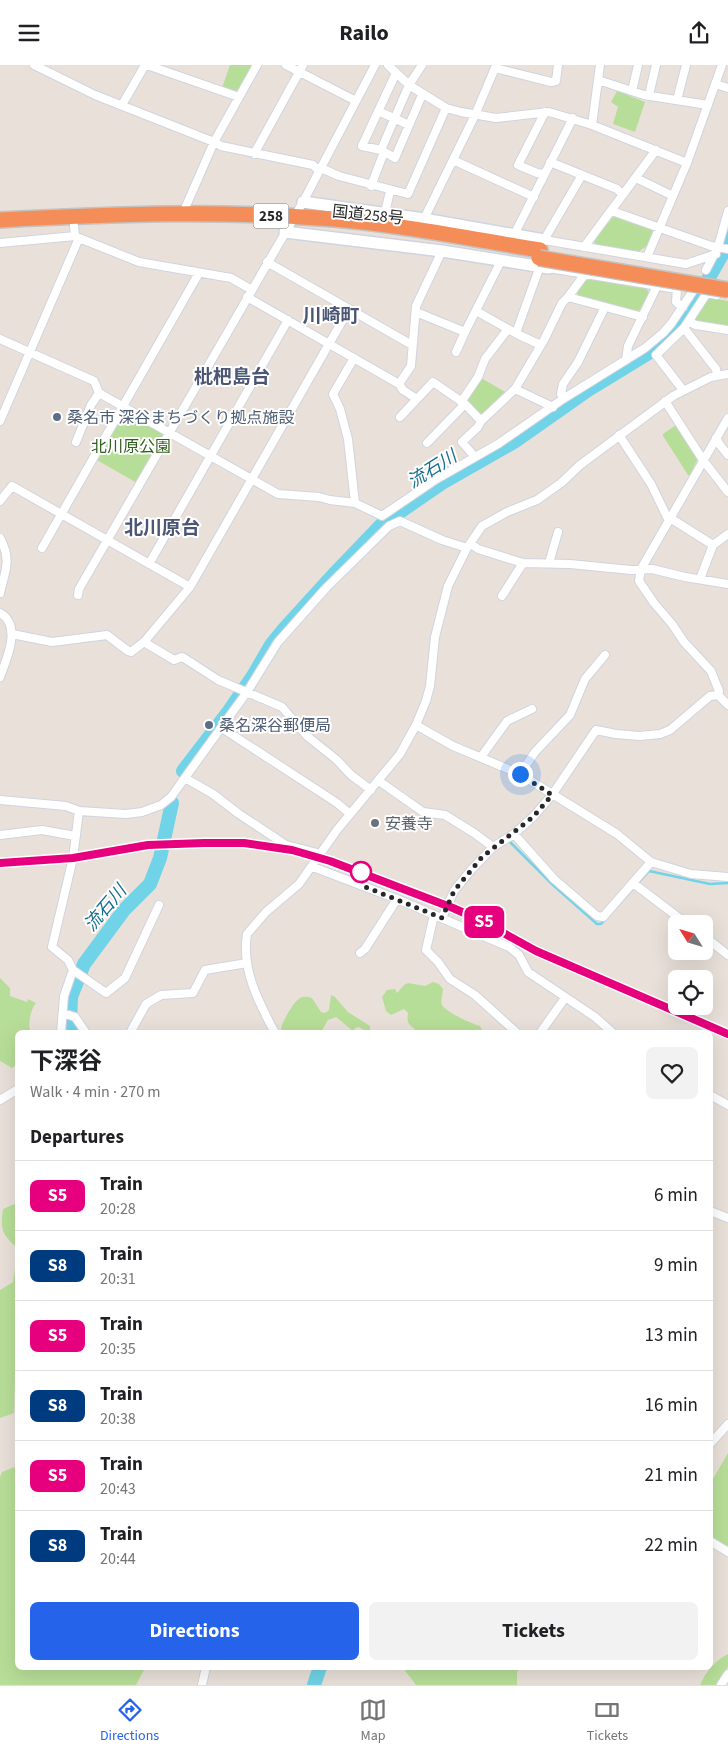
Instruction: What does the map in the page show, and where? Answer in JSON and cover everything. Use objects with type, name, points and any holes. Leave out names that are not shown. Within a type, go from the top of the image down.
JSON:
[{"type":"highway","name":"国道258号","points":[[0,220],[183,213],[290,224]]},
{"type":"highway","name":"国道258号","points":[[0,230],[76,233],[180,221],[383,224],[542,256],[728,290]]},
{"type":"highway","name":"国道258号","points":[[542,256],[728,281]]},
{"type":"street","points":[[34,65],[46,68],[95,95],[214,142],[221,147],[313,165],[371,186],[408,194],[446,108]]},
{"type":"street","points":[[122,105],[146,65],[239,97]]},
{"type":"street","points":[[183,213],[214,142],[257,65]]},
{"type":"street","points":[[286,65],[301,69],[356,101]]},
{"type":"street","points":[[78,595],[79,589],[267,262],[304,202],[375,65]]},
{"type":"street","points":[[388,65],[422,95],[446,108],[496,118],[549,111],[592,125],[687,163]]},
{"type":"street","points":[[371,186],[394,119],[409,85],[422,65]]},
{"type":"street","points":[[424,219],[475,115],[494,68],[551,82],[556,81],[558,65]]},
{"type":"street","points":[[592,125],[600,65]]},
{"type":"street","points":[[632,91],[638,65]]},
{"type":"street","points":[[649,95],[656,65]]},
{"type":"street","points":[[677,100],[686,65]]},
{"type":"street","points":[[647,257],[687,163],[722,65]]},
{"type":"street","points":[[254,154],[301,69]]},
{"type":"street","points":[[396,73],[362,146],[382,151],[395,158],[422,95]]},
{"type":"street","points":[[598,81],[649,95],[708,105]]},
{"type":"street","points":[[715,84],[728,88]]},
{"type":"street","points":[[378,111],[409,125]]},
{"type":"street","points":[[544,174],[518,165],[545,112]]},
{"type":"street","points":[[514,235],[572,118]]},
{"type":"street","points":[[584,247],[656,150]]},
{"type":"street","points":[[453,160],[534,197]]},
{"type":"street","points":[[550,162],[617,189],[624,195]]},
{"type":"street","points":[[516,333],[542,256],[582,175]]},
{"type":"street","points":[[636,178],[673,196]]},
{"type":"street","points":[[385,213],[390,191]]},
{"type":"street","points":[[304,202],[424,219],[514,235],[542,256],[585,274],[677,289],[676,302],[683,307]]},
{"type":"street","points":[[612,211],[722,249]]},
{"type":"street","points":[[706,270],[722,249],[728,211]]},
{"type":"street","points":[[290,224],[501,261],[542,256],[584,247],[686,265],[722,249]]},
{"type":"street","points":[[0,421],[30,352],[76,233]]},
{"type":"street","points":[[0,243],[76,233],[139,262],[231,278],[252,290]]},
{"type":"street","points":[[400,384],[411,366],[416,306],[442,251]]},
{"type":"street","points":[[456,352],[501,261]]},
{"type":"street","points":[[267,262],[412,345]]},
{"type":"street","points":[[42,548],[199,273]]},
{"type":"street","points":[[475,457],[462,442],[514,389],[541,345],[562,303],[585,274]]},
{"type":"street","points":[[626,360],[628,346],[658,286]]},
{"type":"street","points":[[0,800],[66,806],[78,811],[126,814],[142,812],[161,805],[171,797],[186,778],[192,766],[222,728],[244,691],[278,642],[389,519],[430,483],[475,457],[553,407],[626,360],[663,333],[695,288]]},
{"type":"street","points":[[684,390],[656,355],[686,325],[707,293],[728,297]]},
{"type":"street","points":[[247,297],[400,384],[403,390],[416,399]]},
{"type":"street","points":[[568,297],[643,317]]},
{"type":"street","points":[[563,399],[561,394],[563,384],[578,362],[605,307]]},
{"type":"street","points":[[12,634],[52,641],[107,635],[128,651],[133,651],[144,642],[190,587],[349,309]]},
{"type":"street","points":[[476,311],[541,345]]},
{"type":"street","points":[[416,312],[465,332]]},
{"type":"street","points":[[149,564],[288,320]]},
{"type":"street","points":[[686,325],[728,331]]},
{"type":"street","points":[[686,325],[716,369],[718,375]]},
{"type":"street","points":[[427,443],[463,403],[478,377],[485,359],[508,329]]},
{"type":"street","points":[[0,339],[94,381],[99,393],[278,494],[319,497],[355,503],[442,540],[469,546],[523,563],[549,563],[631,570],[652,569],[728,584]]},
{"type":"street","points":[[354,358],[333,394],[343,419],[348,439],[355,503]]},
{"type":"street","points":[[274,1030],[250,981],[246,940],[250,929],[266,912],[300,884],[350,814],[400,754],[416,725],[426,701],[430,686],[432,655],[448,586],[469,546],[482,527],[507,512],[536,500],[561,483],[580,465],[665,401],[684,390],[718,375],[728,374]]},
{"type":"street","points":[[400,417],[433,382],[463,403],[481,421]]},
{"type":"street","points":[[514,389],[553,407]]},
{"type":"street","points":[[76,442],[91,405],[99,393]]},
{"type":"street","points":[[665,401],[703,460],[728,492]]},
{"type":"street","points":[[728,417],[641,569],[639,581],[684,642],[710,671],[718,695],[728,705]]},
{"type":"street","points":[[619,435],[652,484],[670,519],[713,545]]},
{"type":"street","points":[[716,438],[728,455]]},
{"type":"street","points":[[0,501],[12,486],[190,587]]},
{"type":"street","points":[[549,563],[558,532]]},
{"type":"street","points":[[700,579],[713,545],[728,535]]},
{"type":"street","points":[[0,538],[7,550],[7,563],[0,593]]},
{"type":"street","points":[[502,596],[523,563]]},
{"type":"street","points":[[0,613],[7,617],[11,623],[12,634],[8,654],[0,677]]},
{"type":"street","points":[[144,642],[174,660],[184,657],[218,680],[282,707],[307,736],[371,790]]},
{"type":"street","points":[[520,774],[535,752],[570,715],[585,679],[605,655]]},
{"type":"street","points":[[442,918],[454,891],[482,857],[493,847],[514,834],[533,817],[552,795],[596,730],[616,735],[640,736],[660,734],[670,730],[710,696],[718,695]]},
{"type":"street","points":[[482,757],[507,721],[532,709]]},
{"type":"street","points":[[416,725],[453,746],[520,774],[617,834],[651,862],[691,874],[728,877]]},
{"type":"street","points":[[222,728],[337,803],[350,814]]},
{"type":"street","points":[[186,778],[213,794],[239,814],[286,845],[321,854]]},
{"type":"street","points":[[379,781],[423,812],[445,815],[493,847]]},
{"type":"street","points":[[78,811],[73,858],[52,947],[68,960],[73,970],[106,993],[125,977],[159,905]]},
{"type":"street","points":[[0,835],[42,830],[75,836]]},
{"type":"street","points":[[514,834],[554,879],[597,916],[603,917],[651,862]]},
{"type":"street","points":[[313,867],[397,899],[508,947],[519,955],[528,972],[595,1017],[609,1030]]},
{"type":"street","points":[[633,883],[675,915]]},
{"type":"street","points":[[360,953],[365,949],[397,899]]},
{"type":"street","points":[[434,915],[426,950],[438,962],[450,979],[475,995],[514,1030]]},
{"type":"street","points":[[713,943],[728,955]]},
{"type":"street","points":[[132,1030],[146,1004],[161,995],[193,993],[205,970],[247,963]]},
{"type":"street","points":[[61,1030],[64,996],[73,970]]},
{"type":"street","points":[[542,1030],[565,998]]},
{"type":"street","points":[[63,1013],[75,1017],[84,1030]]},
{"type":"street","points":[[0,1100],[15,1091]]},
{"type":"street","points":[[713,1097],[728,1105]]},
{"type":"street","points":[[713,1212],[728,1218]]},
{"type":"street","points":[[713,1441],[728,1424]]},
{"type":"street","points":[[713,1543],[728,1552]]},
{"type":"street","points":[[202,1685],[205,1670]]},
{"type":"street","points":[[722,1685],[728,1674]]},
{"type":"green space","points":[[230,65],[252,65],[238,90],[234,92],[222,88]]},
{"type":"green space","points":[[617,91],[645,102],[635,132],[613,124],[618,107],[611,102]]},
{"type":"green space","points":[[616,216],[654,230],[648,246],[637,252],[595,245],[594,240],[612,218]]},
{"type":"green space","points":[[590,279],[645,287],[651,295],[642,309],[638,311],[578,296],[577,291],[585,281]]},
{"type":"green space","points":[[711,298],[728,301],[728,327],[697,322],[695,318],[707,300]]},
{"type":"green space","points":[[481,378],[507,393],[485,413],[478,413],[468,401],[469,395]]},
{"type":"green space","name":"北川原公園","points":[[126,411],[164,432],[164,436],[137,483],[95,459],[123,412]]},
{"type":"green space","points":[[676,425],[698,458],[690,475],[688,475],[663,436],[663,434]]},
{"type":"green space","points":[[0,978],[10,988],[10,996],[27,1002],[28,999],[36,1003],[30,1017],[30,1030],[15,1030],[15,1066],[12,1068],[0,1061]]},
{"type":"green space","points":[[433,982],[439,984],[443,989],[441,1001],[444,1008],[480,1026],[482,1030],[415,1030],[408,1023],[408,1013],[404,1009],[391,1015],[386,1011],[382,997],[387,990],[395,989],[397,993],[408,983],[425,986]]},
{"type":"green space","points":[[331,995],[348,1012],[370,1026],[370,1030],[364,1030],[359,1027],[352,1030],[336,1017],[328,1020],[322,1030],[281,1029],[289,1012],[300,998],[312,998],[321,1012],[325,1013],[329,1010]]},
{"type":"green space","points":[[15,1204],[15,1246],[3,1231],[3,1209]]},
{"type":"green space","points":[[15,1268],[14,1413],[0,1418],[0,1290],[13,1282]]},
{"type":"green space","points":[[728,1453],[728,1546],[713,1540],[713,1479]]},
{"type":"green space","points":[[15,1467],[15,1670],[144,1670],[136,1685],[0,1685],[0,1477],[2,1472]]},
{"type":"green space","points":[[728,1654],[728,1667],[716,1685],[700,1685],[709,1670],[713,1670],[713,1665]]},
{"type":"green space","points":[[405,1670],[518,1670],[517,1685],[416,1685]]},
{"type":"waterway","name":"流石川","points":[[183,771],[229,711],[271,645],[381,525],[442,483],[514,442],[588,390],[647,354],[671,333],[696,300],[722,255],[728,235]]},
{"type":"waterway","name":"流石川","points":[[76,1030],[70,1023],[71,997],[84,964],[124,910],[150,884],[160,858],[172,803]]},
{"type":"waterway","points":[[509,841],[553,885],[597,924],[601,924],[649,871],[710,884],[728,883]]},
{"type":"waterway","name":"流石川","points":[[314,1685],[319,1670]]},
{"type":"railway","points":[[0,863],[73,858],[148,845],[244,843],[292,850],[330,861],[453,908],[480,920],[536,951],[728,1034]]},
{"type":"train","name":"S5","points":[[0,863],[73,858],[148,845],[244,843],[292,850],[330,861],[453,908],[480,920],[536,951],[728,1034]]},
{"type":"place","name":"桑名市 深谷まちづくり拠点施設","points":[[57,417]]},
{"type":"place","name":"桑名深谷郵便局","points":[[209,725]]},
{"type":"place","name":"安養寺","points":[[375,823]]},
{"type":"district","name":"川崎町","points":[[331,315]]},
{"type":"district","name":"枇杷島台","points":[[232,376]]},
{"type":"district","name":"北川原台","points":[[162,527]]},
{"type":"route","points":[[361,872],[363,886],[442,918],[454,891],[470,870],[493,847],[514,834],[533,817],[552,795],[520,774]]}]
